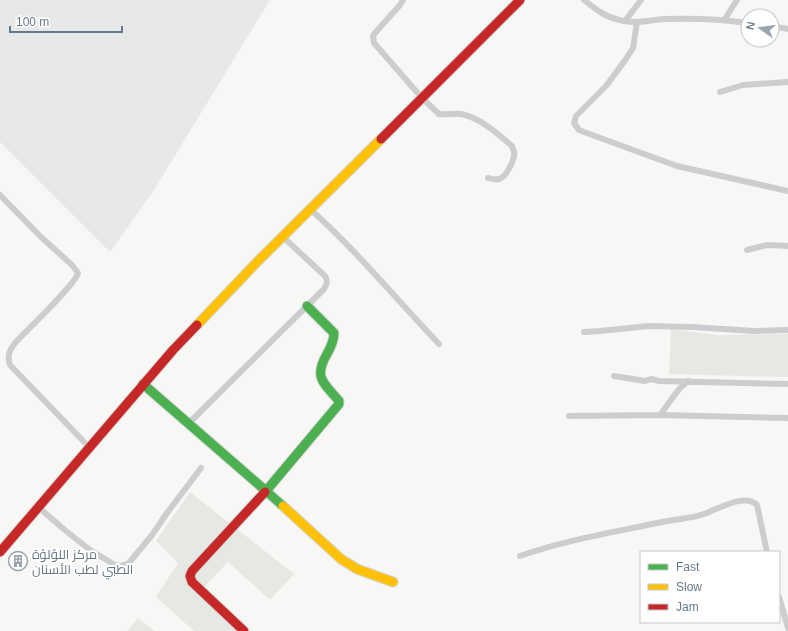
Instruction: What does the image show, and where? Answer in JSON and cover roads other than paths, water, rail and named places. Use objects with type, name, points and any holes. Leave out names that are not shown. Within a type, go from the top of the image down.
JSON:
[{"type":"street","points":[[403,0],[375,33],[373,40],[374,43],[422,98],[439,114],[459,114],[474,118],[486,125],[512,146],[514,155],[504,176],[497,180],[488,178]]},
{"type":"street","points":[[0,552],[173,350],[283,236],[520,0]]},
{"type":"street","points":[[584,0],[599,12],[616,20],[637,22],[662,19],[702,18],[740,22]]},
{"type":"street","points":[[625,21],[641,0]]},
{"type":"street","points":[[725,19],[737,0]]},
{"type":"street","points":[[637,22],[633,48],[606,86],[576,116],[574,124],[576,127],[584,132],[677,166],[788,191]]},
{"type":"street","points":[[720,92],[743,85],[788,82]]},
{"type":"street","points":[[0,195],[41,237],[72,265],[78,273],[75,279],[15,343],[8,354],[8,360],[10,366],[89,447]]},
{"type":"street","points":[[310,209],[357,254],[439,344]]},
{"type":"street","points":[[188,424],[324,289],[327,280],[325,276],[283,236]]},
{"type":"street","points":[[747,250],[767,245],[788,246]]},
{"type":"street","points":[[244,631],[192,582],[190,576],[192,571],[266,491],[339,404],[339,401],[323,382],[320,376],[320,368],[334,342],[334,333],[307,306]]},
{"type":"street","points":[[584,332],[648,326],[692,327],[754,332],[788,330]]},
{"type":"street","points":[[614,376],[645,381],[651,379],[659,382],[688,381],[788,384]]},
{"type":"street","points":[[660,415],[679,389],[688,381]]},
{"type":"street","points":[[143,384],[266,491],[341,559],[357,569],[393,582]]},
{"type":"street","points":[[569,416],[660,415],[788,418]]},
{"type":"street","points":[[38,507],[90,550],[115,565],[121,566],[128,564],[152,535],[166,513],[201,468]]},
{"type":"street","points":[[520,556],[539,549],[576,540],[700,515],[722,506],[748,500],[757,505],[767,551]]},
{"type":"street","points":[[780,600],[788,628]]},
{"type":"place","name":"مركز اللؤلؤة الطبي لطب الأسنان","points":[[18,561]]}]
